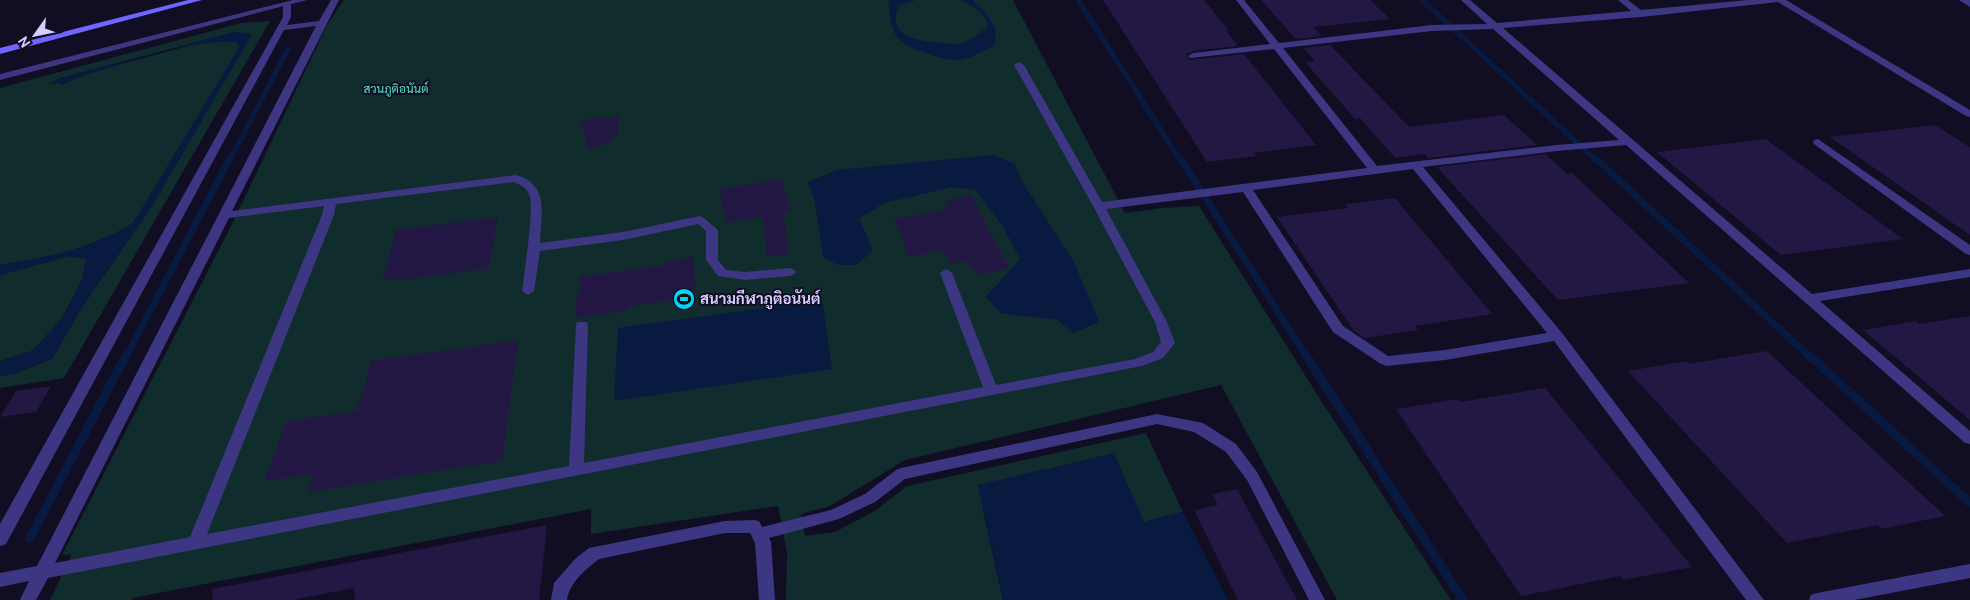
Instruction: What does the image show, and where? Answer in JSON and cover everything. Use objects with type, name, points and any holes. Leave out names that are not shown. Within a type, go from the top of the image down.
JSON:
[{"type":"main road","points":[[0,50],[197,0]]},
{"type":"street","points":[[0,77],[303,0]]},
{"type":"street","points":[[28,600],[322,23],[336,0]]},
{"type":"street","points":[[1240,0],[1374,170]]},
{"type":"street","points":[[1465,0],[1970,439]]},
{"type":"street","points":[[1622,0],[1641,14]]},
{"type":"street","points":[[1193,56],[1432,28],[1496,26],[1776,0]]},
{"type":"street","points":[[1780,0],[1970,114]]},
{"type":"street","points":[[1963,0],[1970,4]]},
{"type":"street","points":[[0,539],[287,17],[287,5]]},
{"type":"street","points":[[281,28],[322,23]]},
{"type":"street","points":[[0,580],[991,392],[1137,363],[1158,355],[1168,343],[1162,322],[1019,65]]},
{"type":"street","points":[[1099,206],[1246,188],[1415,164],[1602,143],[1630,142]]},
{"type":"street","points":[[1818,142],[1970,251]]},
{"type":"street","points":[[1415,164],[1557,336],[1756,600]]},
{"type":"street","points":[[224,215],[516,178],[530,186],[536,196],[534,248],[528,291]]},
{"type":"street","points":[[1246,188],[1338,329],[1386,361],[1445,355],[1557,336]]},
{"type":"street","points":[[195,544],[328,215],[331,201]]},
{"type":"street","points":[[534,248],[624,236],[700,220],[712,230],[712,260],[722,273],[745,276],[791,272]]},
{"type":"street","points":[[946,273],[991,392]]},
{"type":"street","points":[[1809,299],[1970,273]]},
{"type":"street","points":[[576,471],[582,325]]},
{"type":"street","points":[[759,534],[834,515],[870,498],[901,474],[1157,419],[1198,427],[1231,448],[1252,476],[1317,600]]},
{"type":"street","points":[[559,600],[560,588],[581,564],[595,552],[725,528],[754,526],[763,542],[767,600]]},
{"type":"street","points":[[1817,600],[1970,571]]},
{"type":"green space","name":"สนามกีฬาภูติอนันต์","points":[[344,0],[1013,0],[1125,213],[1199,206],[1320,399],[1451,600],[1337,600],[1221,385],[905,460],[830,506],[801,514],[805,536],[835,532],[876,510],[907,486],[1146,433],[1183,512],[1144,522],[983,511],[1003,600],[786,600],[787,553],[778,506],[591,534],[591,509],[133,598],[132,600],[50,600],[72,554],[62,555],[232,224],[327,25]]},
{"type":"green space","points":[[270,21],[64,378],[0,388],[0,376],[16,373],[52,359],[82,307],[150,209],[252,34],[235,32],[60,78],[60,85],[89,73],[202,42],[236,42],[240,46],[134,222],[104,239],[70,251],[0,265],[0,88],[241,23]]},
{"type":"green space","points":[[68,256],[86,259],[82,280],[61,320],[32,351],[0,361],[0,275]]},
{"type":"water","points":[[888,0],[916,0],[900,5],[896,15],[896,24],[907,35],[925,41],[960,44],[988,27],[985,18],[975,7],[961,0],[972,0],[987,15],[994,26],[996,39],[994,46],[958,60],[945,59],[919,51],[900,40],[894,32]]},
{"type":"water","points":[[235,32],[252,34],[150,209],[82,307],[52,359],[16,373],[0,376],[0,361],[32,351],[61,320],[82,280],[86,259],[68,256],[0,275],[0,265],[70,251],[104,239],[134,222],[240,46],[236,42],[218,42],[181,47],[65,82],[48,84],[60,78]]},
{"type":"water","points":[[993,155],[1015,164],[1020,178],[1074,262],[1099,322],[1073,333],[1058,320],[1000,313],[986,297],[1020,259],[1003,227],[975,190],[952,187],[884,203],[859,219],[873,250],[857,265],[838,265],[823,257],[815,202],[808,182],[837,170]]},
{"type":"water","points":[[822,300],[832,369],[614,401],[618,328]]},
{"type":"water","points":[[1114,453],[1144,522],[1183,512],[1228,600],[1003,600],[978,485]]},
{"type":"building","points":[[1103,0],[1204,0],[1229,31],[1226,31],[1238,46],[1193,51],[1187,54],[1187,57],[1190,60],[1244,54],[1316,145],[1254,153],[1256,156],[1207,162]]},
{"type":"building","points":[[1261,0],[1370,0],[1390,19],[1313,27],[1322,36],[1296,39]]},
{"type":"building","points":[[1330,45],[1409,127],[1504,115],[1537,145],[1428,158],[1424,154],[1395,158],[1360,118],[1355,119],[1305,62],[1315,61],[1303,48]]},
{"type":"building","points":[[619,116],[618,137],[610,138],[611,143],[589,149],[580,120]]},
{"type":"building","points":[[1935,125],[1970,147],[1970,235],[1830,137]]},
{"type":"building","points":[[1767,139],[1903,239],[1781,255],[1657,152]]},
{"type":"building","points":[[1546,154],[1567,174],[1572,173],[1689,283],[1558,300],[1437,167]]},
{"type":"building","points":[[782,179],[791,212],[784,213],[789,254],[767,256],[763,217],[726,223],[720,189]]},
{"type":"building","points":[[971,195],[1009,268],[979,275],[964,261],[950,264],[944,250],[909,257],[894,219],[949,209],[945,200]]},
{"type":"building","points":[[1395,198],[1492,314],[1415,326],[1418,330],[1365,338],[1354,331],[1277,217],[1348,208],[1345,204]]},
{"type":"building","points":[[498,217],[489,268],[402,280],[403,278],[382,280],[396,230]]},
{"type":"building","points":[[694,257],[695,297],[629,306],[629,310],[575,318],[580,277],[666,265],[666,261]]},
{"type":"building","points":[[1970,316],[1970,420],[1863,330],[1916,321],[1919,324]]},
{"type":"building","points":[[518,340],[502,461],[308,492],[314,474],[265,481],[286,422],[357,411],[371,361]]},
{"type":"building","points":[[1767,351],[1945,516],[1881,529],[1878,525],[1787,543],[1628,371],[1686,361],[1689,364]]},
{"type":"building","points":[[51,386],[36,412],[0,417],[16,391]]},
{"type":"building","points":[[1545,388],[1692,567],[1623,580],[1620,576],[1521,596],[1396,409],[1458,399],[1460,402]]},
{"type":"building","points":[[1237,489],[1297,600],[1238,600],[1194,510],[1218,505],[1212,494]]},
{"type":"building","points":[[547,525],[539,600],[355,600],[354,588],[292,600],[213,600],[212,589]]},
{"type":"waterway","points":[[1078,0],[1180,160]]},
{"type":"waterway","points":[[1422,0],[1596,160]]},
{"type":"waterway","points":[[230,160],[288,49]]},
{"type":"waterway","points":[[126,357],[230,158]]},
{"type":"waterway","points":[[1180,158],[1307,357]]},
{"type":"waterway","points":[[1595,158],[1810,357]]},
{"type":"waterway","points":[[30,538],[126,355]]},
{"type":"waterway","points":[[1306,355],[1463,600]]},
{"type":"waterway","points":[[1809,355],[1970,503]]},
{"type":"place","name":"สนามกีฬาภูติอนันต์","points":[[684,299]]},
{"type":"park label","name":"สวนภูติอนันต์","points":[[396,88]]}]
